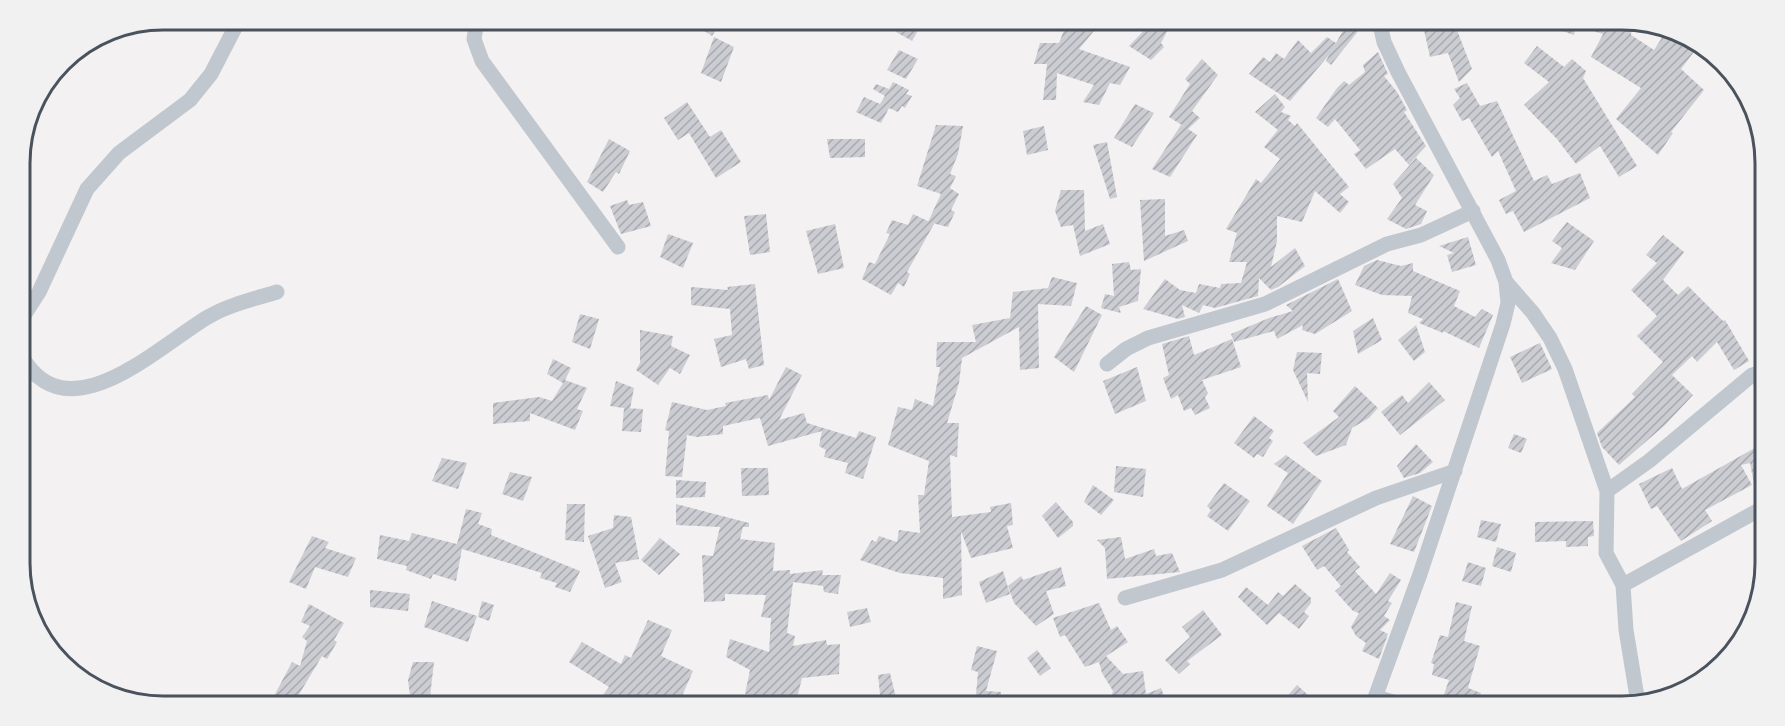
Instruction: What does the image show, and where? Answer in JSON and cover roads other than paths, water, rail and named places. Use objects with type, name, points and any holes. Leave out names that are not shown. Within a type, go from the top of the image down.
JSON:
[{"type":"street","points":[[30,306],[39,292],[87,189],[119,153],[190,100],[211,74],[234,30]]},
{"type":"street","points":[[475,30],[474,39],[482,62],[618,247]]},
{"type":"street","points":[[1376,696],[1455,471],[1508,303],[1506,282],[1498,260],[1398,72],[1384,42],[1381,30]]},
{"type":"street","points":[[1107,364],[1126,349],[1148,338],[1265,304],[1387,244],[1421,235],[1473,212]]},
{"type":"street","points":[[1506,282],[1533,313],[1550,338],[1564,369],[1607,491],[1606,553],[1623,585],[1626,630],[1637,695]]},
{"type":"street","points":[[30,367],[50,385],[64,389],[85,389],[142,361],[210,315],[277,292]]},
{"type":"street","points":[[1607,491],[1755,374]]},
{"type":"street","points":[[1125,598],[1222,570],[1376,498],[1455,471]]},
{"type":"street","points":[[1623,585],[1755,512]]}]
